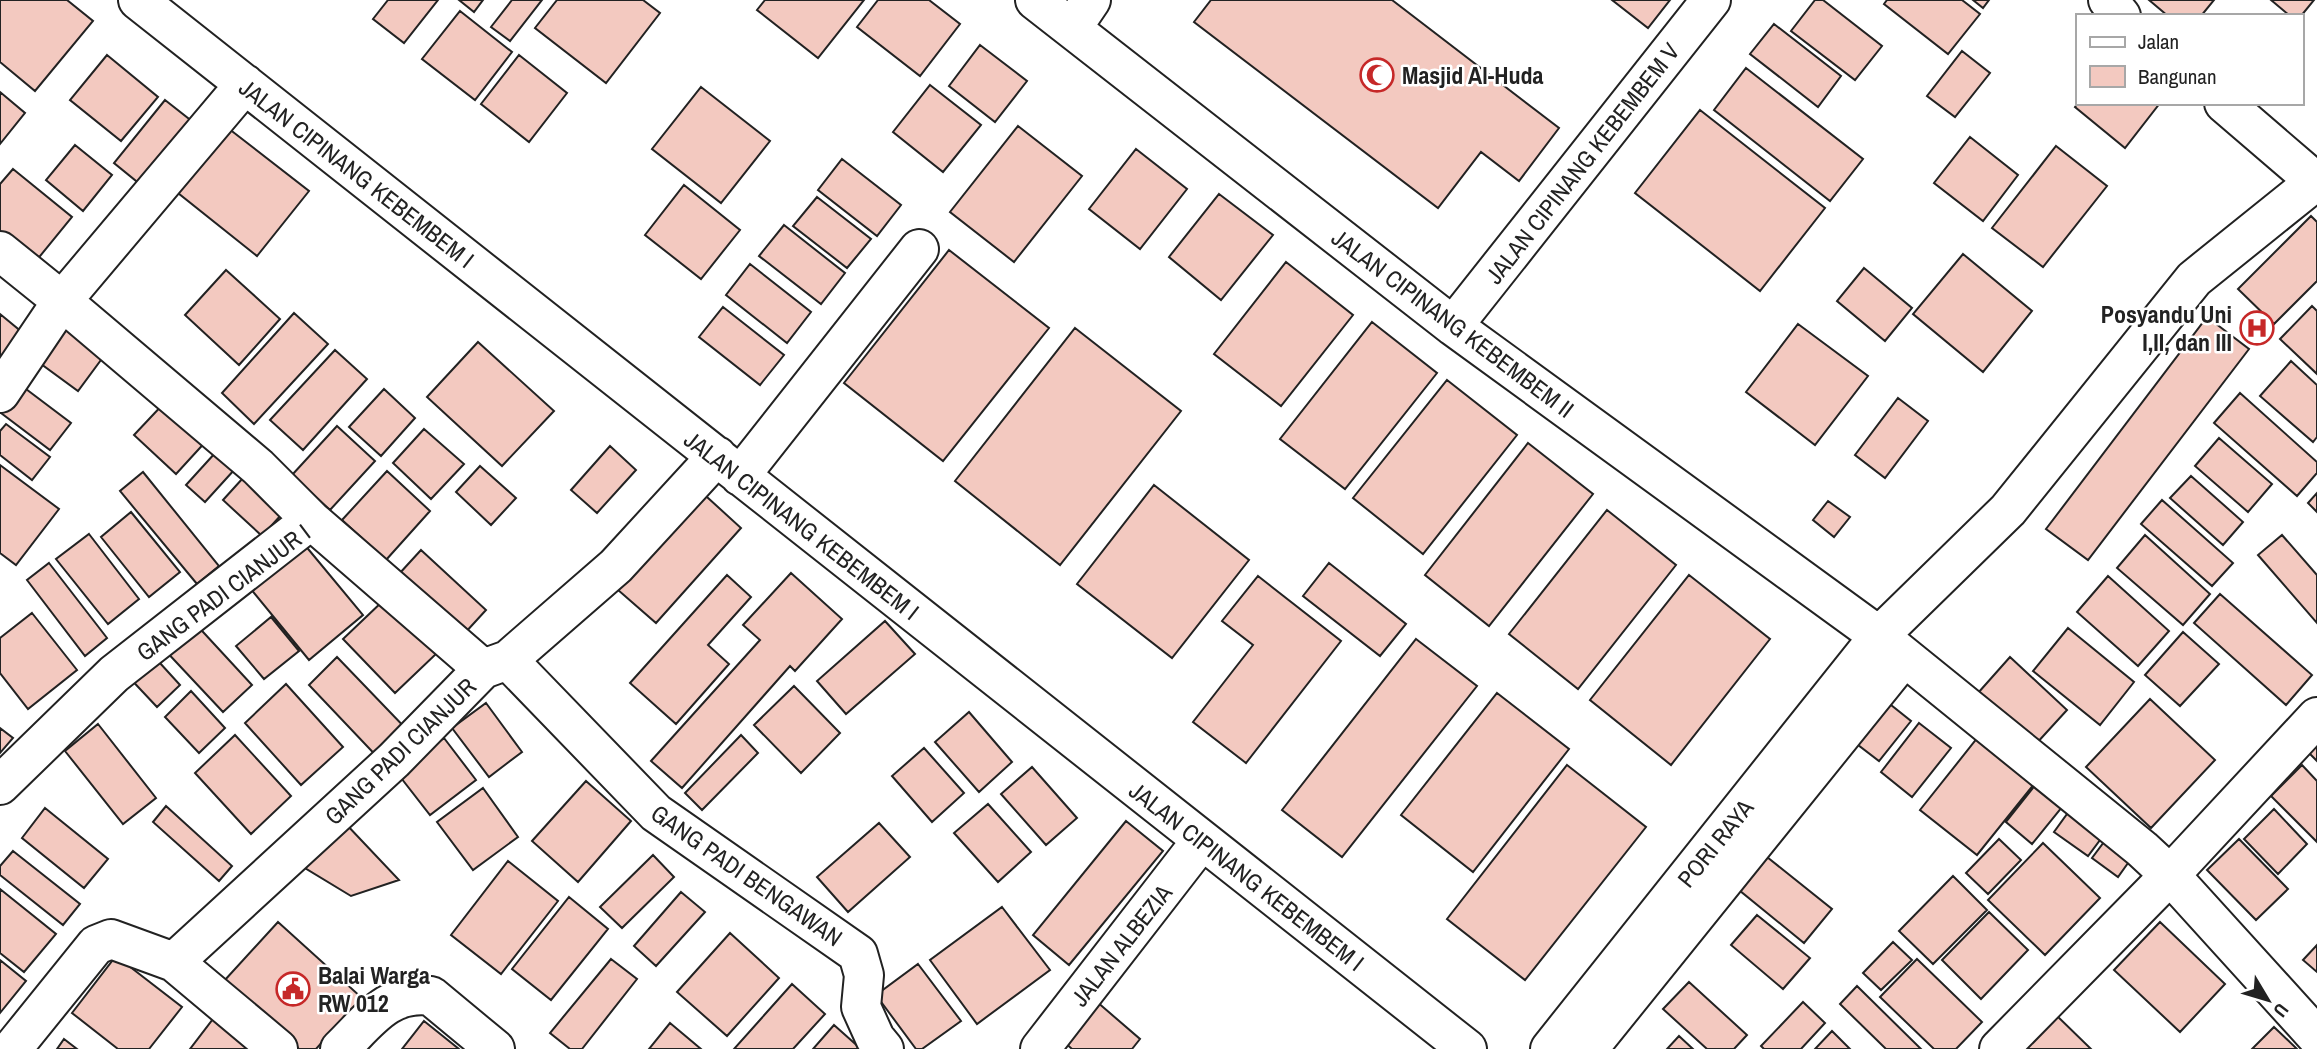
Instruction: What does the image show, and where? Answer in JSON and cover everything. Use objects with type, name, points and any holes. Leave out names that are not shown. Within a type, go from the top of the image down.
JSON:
[{"type":"street","name":"JALAN CIPINANG KEBEMBEM I","points":[[138,0],[1467,1049]]},
{"type":"street","name":"JALAN CIPINANG KEBEMBEM II","points":[[1035,0],[1081,14],[1453,326],[1891,646],[2142,849],[2170,875],[2317,1037]]},
{"type":"street","name":"JALAN CIPINANG KEBEMBEM V","points":[[1453,326],[1711,0]]},
{"type":"street","points":[[2108,0],[2119,14]]},
{"type":"street","points":[[0,393],[62,301],[245,84]]},
{"type":"street","points":[[1588,1049],[1891,646],[2008,510],[2194,279],[2316,182],[2226,105]]},
{"type":"street","name":"GANG PADI CIANJUR","points":[[174,962],[496,665],[616,566],[728,466],[919,249]]},
{"type":"street","points":[[0,251],[258,467],[311,520]]},
{"type":"street","name":"GANG PADI CIANJUR I","points":[[0,785],[114,674],[311,520],[496,665]]},
{"type":"street","name":"PORI RAYA","points":[[1550,1049],[1891,646]]},
{"type":"street","name":"GANG PADI BENGAWAN","points":[[496,665],[656,814],[858,954],[864,975],[861,1007],[875,1038],[884,1049]]},
{"type":"street","points":[[1999,1049],[2170,875],[2317,717]]},
{"type":"street","name":"JALAN ALBEZIA","points":[[1040,1049],[1202,840]]},
{"type":"street","points":[[12,1049],[96,945],[111,939],[174,962],[278,1049]]},
{"type":"street","points":[[340,1049],[385,1004],[407,995],[431,996],[495,1049]]},
{"type":"building","points":[[0,0],[67,0],[93,21],[35,91],[0,62]]},
{"type":"building","points":[[388,0],[438,0],[404,43],[373,19]]},
{"type":"building","points":[[459,0],[483,0],[474,12]]},
{"type":"building","points":[[512,0],[542,0],[510,41],[491,27]]},
{"type":"building","points":[[557,0],[643,0],[660,13],[606,83],[535,28]]},
{"type":"building","points":[[765,0],[864,0],[818,58],[757,10]]},
{"type":"building","points":[[878,0],[929,0],[960,24],[920,76],[857,27]]},
{"type":"building","name":"Masjid Al-Huda","points":[[1211,0],[1392,0],[1559,128],[1519,181],[1481,152],[1438,208],[1194,22]]},
{"type":"building","points":[[1612,0],[1670,0],[1648,28]]},
{"type":"building","points":[[1815,0],[1823,0],[1882,46],[1855,80],[1791,31]]},
{"type":"building","points":[[1887,0],[1962,0],[1980,14],[1948,54],[1884,4]]},
{"type":"building","points":[[1973,0],[1989,0],[1983,8]]},
{"type":"building","points":[[2149,0],[2214,0],[2203,14],[2166,14]]},
{"type":"building","points":[[2271,0],[2314,0],[2303,14],[2288,14]]},
{"type":"building","points":[[460,11],[512,52],[475,100],[422,59]]},
{"type":"building","points":[[1774,24],[1841,76],[1818,107],[1750,54]]},
{"type":"building","points":[[980,45],[1027,81],[995,122],[949,86]]},
{"type":"building","points":[[1962,51],[1990,73],[1955,117],[1927,96]]},
{"type":"building","points":[[107,55],[158,97],[121,141],[70,100]]},
{"type":"building","points":[[519,55],[567,93],[529,142],[481,104]]},
{"type":"building","points":[[1746,68],[1863,159],[1830,201],[1714,110]]},
{"type":"building","points":[[930,85],[981,125],[943,172],[893,132]]},
{"type":"building","points":[[701,87],[770,141],[721,203],[652,149]]},
{"type":"building","points":[[0,92],[25,113],[0,144]]},
{"type":"building","points":[[165,100],[198,126],[146,189],[114,163]]},
{"type":"building","points":[[2076,105],[2158,105],[2125,148],[2075,107]]},
{"type":"building","points":[[1700,110],[1825,208],[1760,291],[1635,193]]},
{"type":"building","points":[[224,125],[309,191],[257,256],[173,189]]},
{"type":"building","points":[[1018,126],[1082,176],[1014,262],[950,212]]},
{"type":"building","points":[[1970,137],[2018,175],[1983,221],[1934,183]]},
{"type":"building","points":[[75,145],[112,175],[83,211],[46,180]]},
{"type":"building","points":[[2056,146],[2107,186],[2043,267],[1992,228]]},
{"type":"building","points":[[1136,149],[1187,189],[1140,249],[1089,209]]},
{"type":"building","points":[[842,159],[901,205],[877,236],[818,190]]},
{"type":"building","points":[[13,169],[72,217],[27,272],[0,250],[0,184]]},
{"type":"building","points":[[684,185],[740,230],[701,279],[645,235]]},
{"type":"building","points":[[1219,194],[1273,235],[1221,300],[1169,257]]},
{"type":"building","points":[[817,197],[871,239],[847,268],[793,226]]},
{"type":"building","points":[[2311,216],[2317,222],[2317,281],[2274,324],[2238,289]]},
{"type":"building","points":[[784,225],[845,273],[821,304],[759,256]]},
{"type":"building","points":[[949,250],[1049,328],[943,461],[844,383]]},
{"type":"building","points":[[1963,254],[2032,311],[1983,372],[1913,314]]},
{"type":"building","points":[[1286,262],[1353,315],[1281,406],[1214,354]]},
{"type":"building","points":[[750,264],[811,312],[787,343],[726,295]]},
{"type":"building","points":[[1864,268],[1912,308],[1885,341],[1837,301]]},
{"type":"building","points":[[226,270],[280,319],[239,365],[185,315]]},
{"type":"building","points":[[2312,306],[2317,311],[2317,374],[2280,339]]},
{"type":"building","points":[[723,307],[784,355],[760,385],[699,337]]},
{"type":"building","points":[[294,313],[328,344],[254,424],[222,393]]},
{"type":"building","points":[[0,314],[23,333],[0,361]]},
{"type":"building","points":[[72,315],[112,345],[78,391],[37,361]]},
{"type":"building","points":[[2207,317],[2249,349],[2088,560],[2046,529]]},
{"type":"building","points":[[1372,322],[1437,373],[1345,489],[1280,439]]},
{"type":"building","points":[[1798,324],[1868,376],[1815,445],[1746,392]]},
{"type":"building","points":[[1075,328],[1181,411],[1060,565],[955,481]]},
{"type":"building","points":[[478,342],[554,411],[502,466],[427,397]]},
{"type":"building","points":[[335,350],[367,379],[303,450],[270,420]]},
{"type":"building","points":[[2291,361],[2317,385],[2317,437],[2313,442],[2260,396]]},
{"type":"building","points":[[1447,380],[1517,435],[1423,554],[1353,498]]},
{"type":"building","points":[[22,386],[71,423],[50,450],[1,413]]},
{"type":"building","points":[[384,389],[415,418],[381,456],[349,427]]},
{"type":"building","points":[[2240,393],[2317,462],[2317,473],[2297,496],[2214,423]]},
{"type":"building","points":[[1898,398],[1928,421],[1885,478],[1855,455]]},
{"type":"building","points":[[167,400],[209,438],[176,474],[134,435]]},
{"type":"building","points":[[6,424],[50,457],[32,480],[0,455],[0,431]]},
{"type":"building","points":[[337,426],[375,461],[330,510],[292,475]]},
{"type":"building","points":[[424,429],[464,464],[431,499],[393,463]]},
{"type":"building","points":[[2219,438],[2272,484],[2248,512],[2195,466]]},
{"type":"building","points":[[226,441],[245,458],[205,502],[186,485]]},
{"type":"building","points":[[1528,443],[1593,494],[1489,626],[1425,575]]},
{"type":"building","points":[[610,446],[636,470],[597,513],[571,490]]},
{"type":"building","points":[[0,465],[59,509],[16,565],[0,553]]},
{"type":"building","points":[[480,466],[516,498],[491,525],[456,492]]},
{"type":"building","points":[[387,471],[430,511],[386,560],[342,520]]},
{"type":"building","points":[[143,472],[219,566],[197,584],[120,491]]},
{"type":"building","points":[[2191,476],[2243,522],[2223,545],[2170,498]]},
{"type":"building","points":[[243,478],[282,514],[262,536],[223,500]]},
{"type":"building","points":[[1154,485],[1249,560],[1172,658],[1077,584]]},
{"type":"building","points":[[696,487],[741,528],[656,623],[610,583]]},
{"type":"building","points":[[2317,493],[2317,512],[2308,503]]},
{"type":"building","points":[[2162,500],[2233,563],[2212,586],[2141,524]]},
{"type":"building","points":[[1828,501],[1850,517],[1834,537],[1813,520]]},
{"type":"building","points":[[1607,510],[1676,565],[1578,689],[1509,634]]},
{"type":"building","points":[[131,512],[180,572],[149,597],[101,537]]},
{"type":"building","points":[[89,534],[139,599],[108,624],[56,559]]},
{"type":"building","points":[[2145,535],[2210,594],[2183,625],[2117,568]]},
{"type":"building","points":[[2282,535],[2317,575],[2317,623],[2258,555]]},
{"type":"building","points":[[304,544],[363,615],[309,660],[250,588]]},
{"type":"building","points":[[421,550],[486,610],[464,634],[399,574]]},
{"type":"building","points":[[49,563],[107,638],[85,656],[27,580]]},
{"type":"building","points":[[1329,563],[1406,624],[1380,656],[1303,596]]},
{"type":"building","points":[[791,573],[842,619],[795,671],[790,666],[682,788],[651,761],[760,640],[743,625]]},
{"type":"building","points":[[727,575],[751,597],[708,645],[729,664],[676,724],[630,683]]},
{"type":"building","points":[[1689,575],[1770,639],[1671,765],[1590,700]]},
{"type":"building","points":[[1258,576],[1341,641],[1246,763],[1193,722],[1253,645],[1222,621]]},
{"type":"building","points":[[2108,576],[2169,631],[2138,666],[2077,612]]},
{"type":"building","points":[[2220,594],[2312,675],[2286,705],[2194,623]]},
{"type":"building","points":[[385,599],[437,653],[395,693],[343,639]]},
{"type":"building","points":[[32,613],[77,670],[28,709],[0,673],[0,638]]},
{"type":"building","points":[[271,617],[299,651],[264,679],[236,646]]},
{"type":"building","points":[[192,620],[252,685],[223,712],[162,647]]},
{"type":"building","points":[[885,621],[915,654],[846,714],[817,681]]},
{"type":"building","points":[[2068,628],[2134,682],[2100,725],[2033,671]]},
{"type":"building","points":[[2183,632],[2219,664],[2180,706],[2145,675]]},
{"type":"building","points":[[1416,639],[1477,686],[1342,857],[1282,810]]},
{"type":"building","points":[[149,651],[180,685],[157,707],[125,673]]},
{"type":"building","points":[[337,657],[413,736],[384,764],[309,685]]},
{"type":"building","points":[[2010,657],[2067,710],[2035,745],[1978,693]]},
{"type":"building","points":[[286,684],[343,747],[301,785],[245,723]]},
{"type":"building","points":[[794,686],[840,733],[801,773],[754,725]]},
{"type":"building","points":[[191,691],[225,728],[199,753],[165,717]]},
{"type":"building","points":[[1497,693],[1569,749],[1473,872],[1401,815]]},
{"type":"building","points":[[1881,697],[1911,721],[1879,761],[1849,738]]},
{"type":"building","points":[[2150,699],[2215,760],[2151,828],[2086,767]]},
{"type":"building","points":[[486,703],[522,752],[489,777],[452,728]]},
{"type":"building","points":[[969,712],[1012,762],[979,792],[935,742]]},
{"type":"building","points":[[1919,723],[1951,748],[1912,797],[1881,772]]},
{"type":"building","points":[[98,724],[156,798],[123,824],[65,751]]},
{"type":"building","points":[[1986,727],[2043,773],[1977,855],[1920,810]]},
{"type":"building","points":[[0,728],[13,738],[0,753]]},
{"type":"building","points":[[235,735],[291,796],[251,834],[195,773]]},
{"type":"building","points":[[741,735],[758,753],[702,810],[685,793]]},
{"type":"building","points":[[444,738],[476,780],[430,815],[398,774]]},
{"type":"building","points":[[2317,742],[2317,761],[2308,752]]},
{"type":"building","points":[[924,748],[964,793],[932,822],[892,776]]},
{"type":"building","points":[[1567,765],[1646,827],[1525,980],[1447,919]]},
{"type":"building","points":[[2302,765],[2317,781],[2317,842],[2271,796]]},
{"type":"building","points":[[1032,767],[1077,818],[1046,845],[1001,794]]},
{"type":"building","points":[[2040,779],[2067,801],[2032,844],[2006,822]]},
{"type":"building","points":[[586,781],[631,821],[578,882],[532,841]]},
{"type":"building","points":[[483,788],[518,837],[473,870],[437,822]]},
{"type":"building","points":[[2075,803],[2109,828],[2088,856],[2054,832]]},
{"type":"building","points":[[988,804],[1031,852],[998,882],[954,833]]},
{"type":"building","points":[[166,806],[232,866],[219,881],[153,822]]},
{"type":"building","points":[[45,808],[108,859],[84,888],[22,838]]},
{"type":"building","points":[[2274,809],[2307,844],[2278,874],[2244,839]]},
{"type":"building","points":[[1126,821],[1163,851],[1069,965],[1033,935]]},
{"type":"building","points":[[345,823],[399,880],[351,896],[300,865]]},
{"type":"building","points":[[879,823],[910,857],[848,912],[817,877]]},
{"type":"building","points":[[2113,830],[2138,849],[2118,877],[2092,858]]},
{"type":"building","points":[[1999,839],[2021,860],[1988,894],[1966,873]]},
{"type":"building","points":[[2239,839],[2288,889],[2256,920],[2207,870]]},
{"type":"building","points":[[2043,843],[2100,898],[2045,955],[1988,900]]},
{"type":"building","points":[[13,851],[80,904],[63,925],[0,875],[0,866]]},
{"type":"building","points":[[653,855],[674,877],[622,928],[600,907]]},
{"type":"building","points":[[1767,857],[1832,909],[1804,943],[1739,890]]},
{"type":"building","points":[[508,861],[558,901],[501,974],[451,935]]},
{"type":"building","points":[[1953,876],[1987,910],[1933,964],[1899,931]]},
{"type":"building","points":[[0,889],[56,934],[24,972],[0,953]]},
{"type":"building","points":[[681,892],[705,912],[656,966],[634,946]]},
{"type":"building","points":[[569,897],[608,929],[551,1000],[512,969]]},
{"type":"building","points":[[1002,907],[1050,970],[977,1024],[930,960]]},
{"type":"building","points":[[1989,912],[2028,950],[1981,999],[1942,960]]},
{"type":"building","points":[[1757,915],[1810,958],[1783,989],[1731,945]]},
{"type":"building","name":"Balai Warga RW 012","points":[[278,922],[362,998],[316,1049],[299,1049],[224,981]]},
{"type":"building","points":[[2160,922],[2225,984],[2180,1032],[2114,970]]},
{"type":"building","points":[[730,933],[779,978],[727,1036],[677,992]]},
{"type":"building","points":[[1893,942],[1912,960],[1881,990],[1863,973]]},
{"type":"building","points":[[2317,945],[2317,972],[2303,960]]},
{"type":"building","points":[[116,956],[182,1007],[149,1049],[118,1049],[72,1013]]},
{"type":"building","points":[[611,959],[637,979],[582,1049],[570,1049],[550,1033]]},
{"type":"building","points":[[1917,959],[1982,1022],[1956,1049],[1934,1049],[1880,997]]},
{"type":"building","points":[[0,960],[26,981],[0,1013]]},
{"type":"building","points":[[918,964],[961,1021],[922,1049],[916,1049],[876,995]]},
{"type":"building","points":[[1689,982],[1747,1035],[1734,1049],[1707,1049],[1663,1009]]},
{"type":"building","points":[[792,984],[825,1014],[793,1049],[734,1049]]},
{"type":"building","points":[[1857,986],[1921,1049],[1886,1049],[1840,1004]]},
{"type":"building","points":[[1096,1001],[1140,1039],[1132,1049],[1072,1049],[1063,1041]]},
{"type":"building","points":[[1803,1002],[1825,1023],[1801,1049],[1764,1049],[1761,1046]]},
{"type":"building","points":[[2053,1012],[2091,1049],[2027,1049],[2022,1045]]},
{"type":"building","points":[[216,1015],[260,1049],[190,1049]]},
{"type":"building","points":[[424,1021],[459,1049],[402,1049]]},
{"type":"building","points":[[670,1023],[701,1049],[649,1049]]},
{"type":"building","points":[[834,1025],[861,1049],[813,1049]]},
{"type":"building","points":[[2274,1027],[2297,1049],[2252,1049]]},
{"type":"building","points":[[1832,1031],[1850,1049],[1815,1049]]},
{"type":"building","points":[[1679,1036],[1693,1049],[1667,1049]]},
{"type":"building","points":[[64,1039],[77,1049],[57,1049]]},
{"type":"place","name":"Masjid Al-Huda","points":[[1377,75]]},
{"type":"place","name":"Posyandu Uni I,II, dan III","points":[[2257,328]]},
{"type":"place","name":"Balai Warga RW 012","points":[[293,989]]}]
